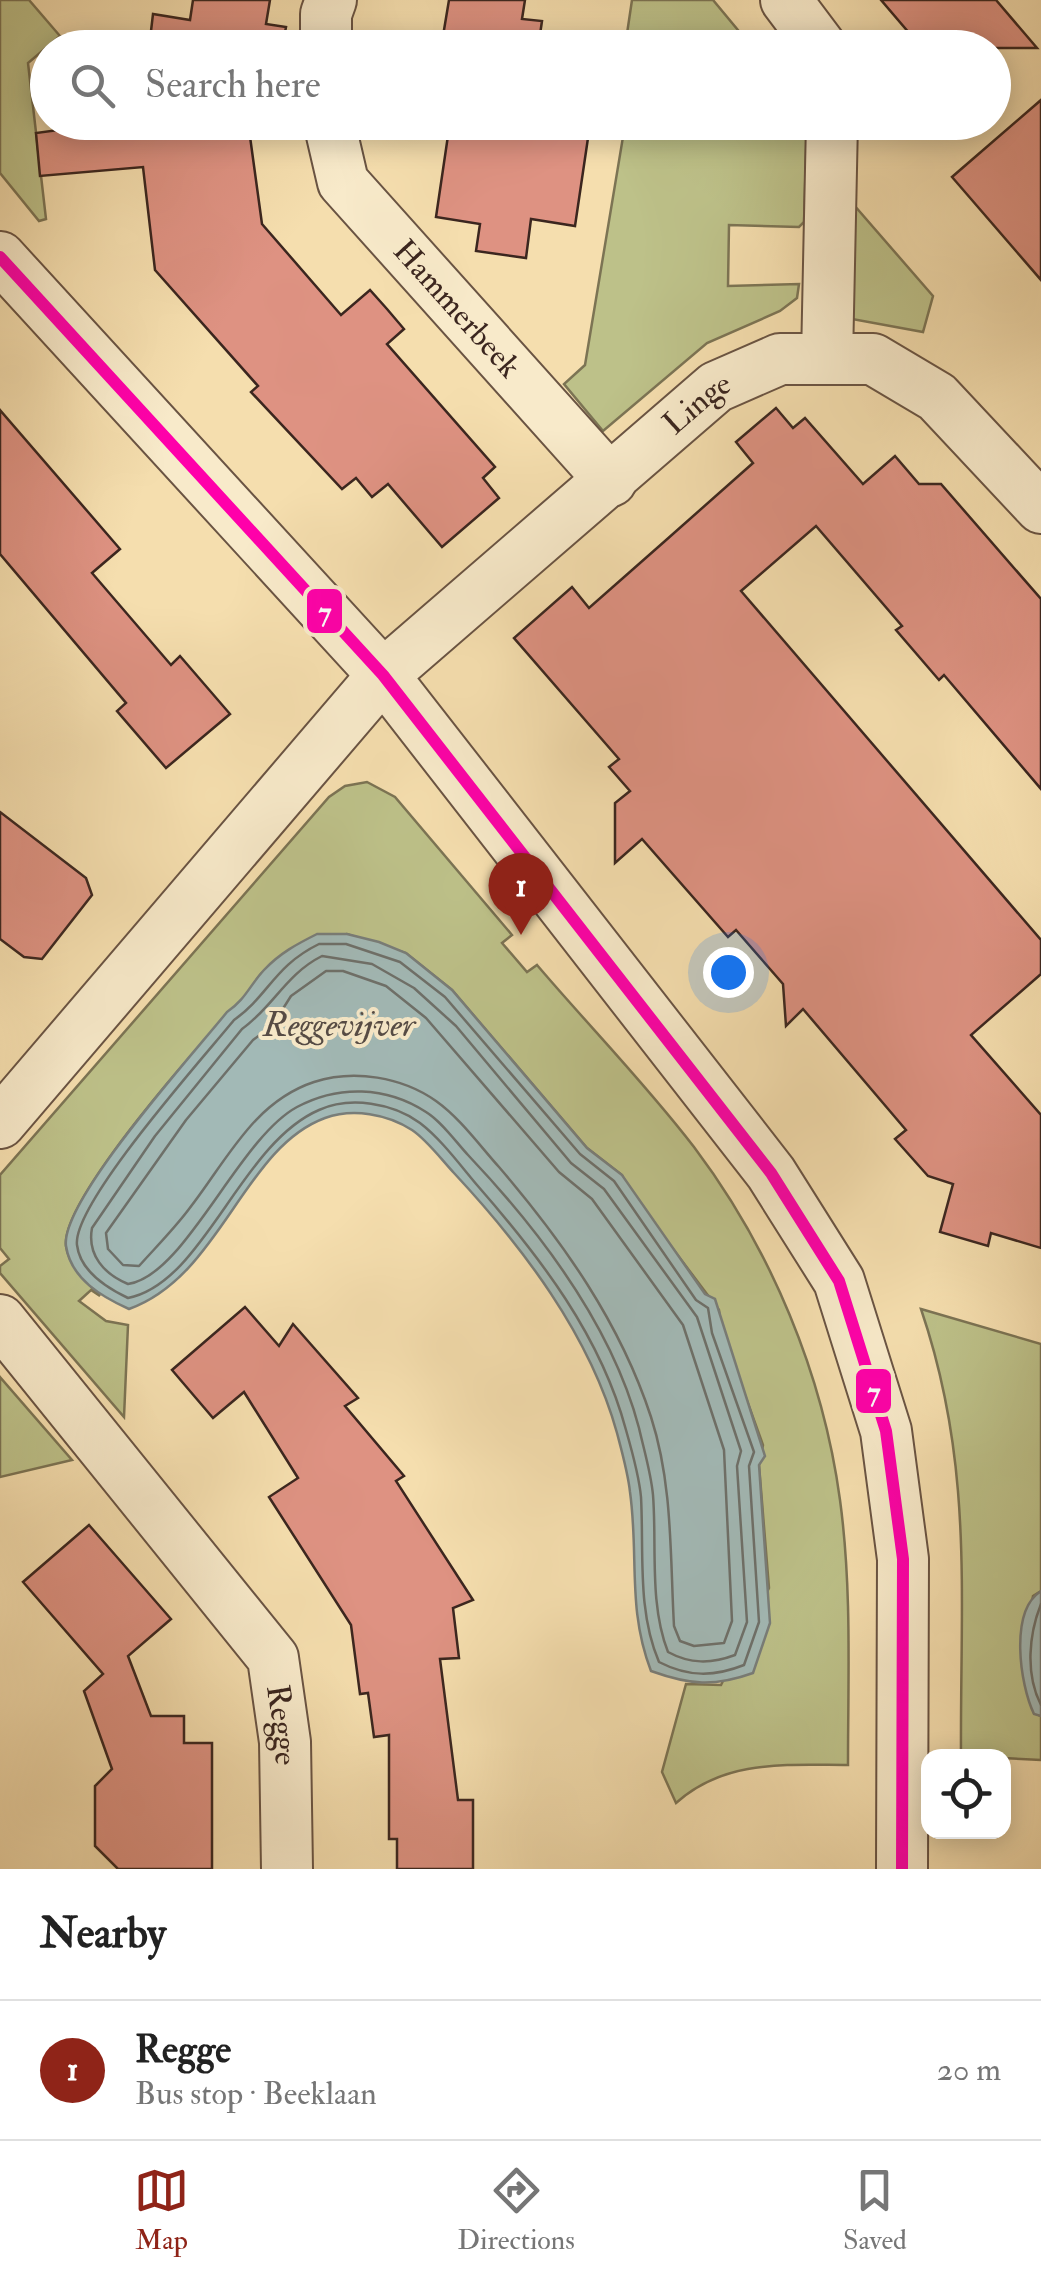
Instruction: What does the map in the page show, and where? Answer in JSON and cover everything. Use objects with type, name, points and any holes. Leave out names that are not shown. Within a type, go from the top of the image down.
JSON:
[{"type":"street","points":[[326,30],[331,0]]},
{"type":"street","points":[[786,0],[808,30]]},
{"type":"street","name":"Hammerbeek","points":[[333,140],[343,182],[611,481]]},
{"type":"street","points":[[826,359],[832,140]]},
{"type":"street","points":[[0,257],[384,675],[771,1173],[839,1281],[886,1431],[904,1558],[902,1869]]},
{"type":"street","name":"Linge","points":[[384,675],[716,387],[780,359],[873,359],[937,397],[1041,508]]},
{"type":"street","points":[[0,1123],[384,675]]},
{"type":"street","name":"Regge","points":[[0,1320],[273,1658],[285,1742],[287,1869]]},
{"type":"green space","points":[[0,0],[29,0],[55,30],[30,30],[28,63],[30,140],[37,140],[46,219],[39,221],[0,173]]},
{"type":"green space","points":[[632,0],[713,0],[738,30],[628,30]]},
{"type":"green space","points":[[622,140],[806,140],[804,222],[799,227],[729,225],[728,286],[799,284],[797,298],[780,311],[707,343],[603,431],[564,384],[585,365]]},
{"type":"green space","points":[[847,197],[933,296],[923,332],[852,319]]},
{"type":"green space","points":[[367,782],[395,797],[512,935],[502,943],[527,972],[537,965],[675,1123],[722,1186],[770,1270],[807,1360],[821,1406],[840,1500],[848,1599],[848,1765],[779,1765],[736,1772],[695,1789],[676,1803],[662,1772],[686,1684],[721,1685],[769,1588],[759,1465],[763,1445],[721,1329],[719,1310],[630,1192],[622,1175],[587,1148],[452,990],[406,953],[347,934],[292,955],[263,972],[245,999],[138,1120],[86,1194],[70,1224],[66,1246],[75,1267],[100,1296],[91,1290],[79,1301],[106,1321],[128,1325],[124,1417],[0,1273],[0,1266],[9,1259],[0,1248],[0,1175],[329,797],[345,786]]},
{"type":"green space","points":[[921,1309],[1041,1344],[1041,1591],[1033,1596],[1022,1659],[1034,1713],[1041,1716],[1041,1760],[1011,1758],[1011,1749],[961,1749],[961,1531],[957,1477],[938,1366]]},
{"type":"green space","points":[[0,1377],[72,1460],[0,1477]]},
{"type":"water","name":"Reggevijver","points":[[317,934],[347,934],[406,953],[452,990],[587,1148],[622,1175],[705,1294],[715,1299],[765,1456],[759,1465],[770,1623],[753,1673],[726,1681],[702,1682],[651,1671],[636,1604],[628,1477],[617,1433],[590,1361],[551,1294],[504,1231],[428,1144],[402,1124],[347,1113],[325,1118],[297,1133],[251,1183],[187,1269],[160,1293],[129,1309],[99,1292],[74,1268],[66,1246],[70,1225],[84,1196],[132,1127],[264,970],[289,949]]},
{"type":"water","points":[[1041,1591],[1041,1716],[1034,1714],[1029,1701],[1020,1649],[1024,1615]]},
{"type":"building","points":[[193,0],[270,0],[266,24],[286,27],[151,30],[153,14],[190,20]]},
{"type":"building","points":[[449,0],[525,0],[522,19],[542,21],[541,30],[444,30]]},
{"type":"building","points":[[881,0],[996,0],[1037,48],[1011,48],[1011,30],[907,30]]},
{"type":"building","points":[[1041,100],[1041,280],[952,177],[995,140],[1011,140],[1011,126]]},
{"type":"building","points":[[37,140],[250,140],[262,224],[341,315],[370,290],[387,309],[404,329],[387,344],[495,467],[483,478],[499,498],[442,547],[388,484],[372,497],[356,478],[342,489],[251,392],[258,386],[155,270],[143,167],[40,176]]},
{"type":"building","points":[[447,140],[588,140],[575,226],[531,219],[526,258],[476,251],[480,224],[436,217]]},
{"type":"building","points":[[776,408],[793,428],[805,418],[863,484],[895,456],[919,484],[941,484],[1041,599],[1041,789],[944,675],[939,680],[896,630],[902,626],[816,526],[741,591],[1041,940],[1041,974],[971,1035],[1041,1115],[1041,1248],[991,1233],[988,1246],[940,1232],[953,1184],[928,1176],[895,1139],[906,1130],[803,1009],[786,1026],[783,984],[736,930],[728,937],[642,839],[615,863],[615,803],[630,791],[609,767],[619,759],[514,638],[572,587],[589,608],[753,463],[736,442]]},
{"type":"building","points":[[0,410],[120,549],[92,573],[171,665],[180,656],[230,714],[166,768],[117,711],[126,703],[0,554]]},
{"type":"building","points":[[0,812],[86,878],[92,895],[42,959],[24,957],[0,939]]},
{"type":"building","points":[[245,1307],[279,1346],[293,1324],[358,1398],[345,1406],[404,1476],[396,1481],[473,1600],[453,1608],[459,1658],[440,1659],[458,1800],[473,1800],[473,1869],[397,1869],[397,1839],[389,1839],[389,1735],[374,1737],[368,1693],[360,1694],[351,1625],[269,1497],[298,1478],[244,1392],[213,1418],[172,1370]]},
{"type":"building","points":[[89,1525],[171,1619],[128,1656],[151,1716],[184,1716],[184,1743],[212,1743],[212,1869],[118,1869],[95,1846],[95,1786],[112,1769],[84,1691],[103,1674],[23,1582]]},
{"type":"transit line","name":"7","points":[[0,257],[383,675],[771,1173],[839,1281],[886,1431],[903,1559],[902,1869]]},
{"type":"place","name":"Regge","points":[[521,935]]}]
